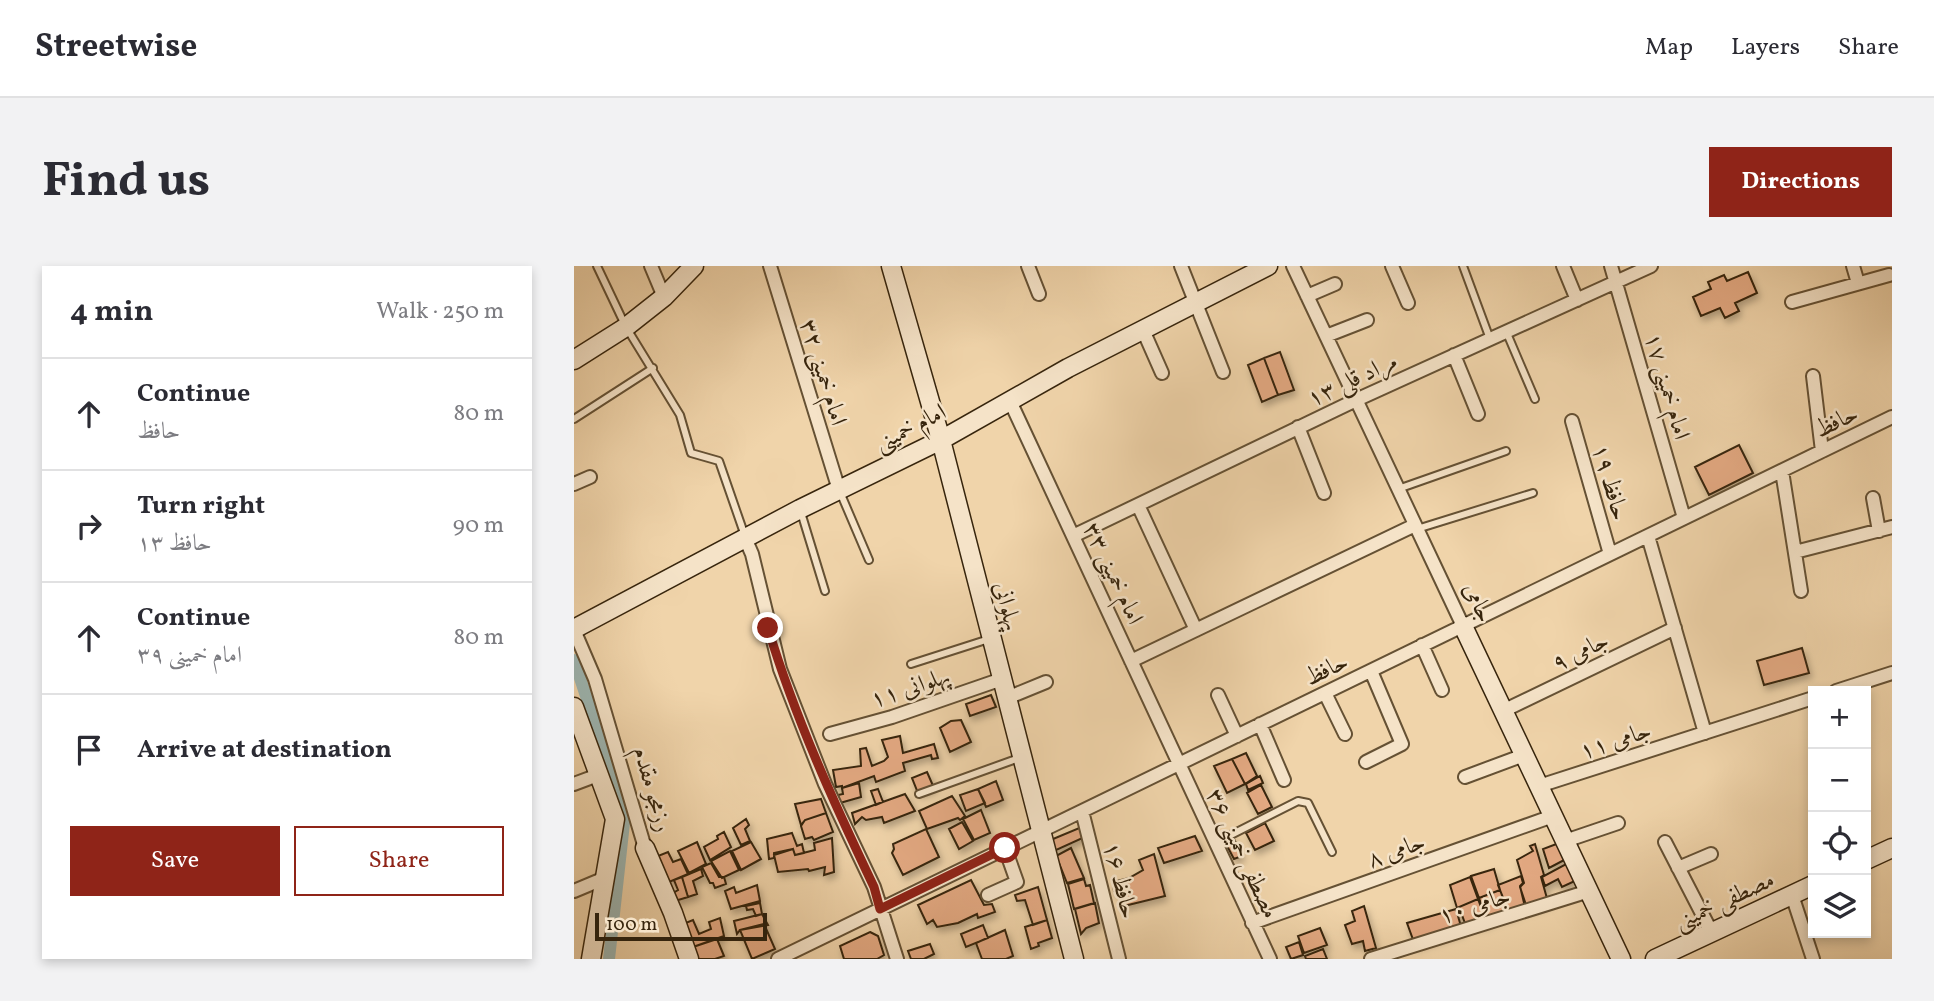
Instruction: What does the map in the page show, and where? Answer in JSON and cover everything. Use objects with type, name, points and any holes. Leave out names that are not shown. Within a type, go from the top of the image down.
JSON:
[{"type":"street","points":[[652,266],[664,297]]},
{"type":"street","points":[[574,359],[626,327],[664,297],[694,266]]},
{"type":"street","name":"امام خمینی ۳۲","points":[[770,266],[839,490]]},
{"type":"street","name":"پهلوانی","points":[[891,266],[941,440],[1074,959]]},
{"type":"street","points":[[1028,266],[1039,294]]},
{"type":"street","points":[[1181,266],[1223,372]]},
{"type":"street","name":"امام خمینی","points":[[574,629],[800,509],[941,440],[1068,368],[1268,266]]},
{"type":"street","name":"جامی","points":[[1293,266],[1621,959]]},
{"type":"street","points":[[1392,266],[1408,303]]},
{"type":"street","points":[[1563,266],[1577,300]]},
{"type":"street","name":"امام خمینی ۱۷","points":[[1611,266],[1684,519]]},
{"type":"street","name":"مراد قلی ۱۳","points":[[1073,536],[1356,400],[1651,266]]},
{"type":"street","points":[[1853,266],[1858,283]]},
{"type":"street","points":[[1792,302],[1889,275]]},
{"type":"street","points":[[1307,296],[1335,285]]},
{"type":"street","points":[[1326,336],[1367,320]]},
{"type":"street","points":[[1143,330],[1162,373]]},
{"type":"street","points":[[1454,355],[1478,414]]},
{"type":"street","points":[[1813,376],[1822,451]]},
{"type":"street","name":"امام خمینی ۳۳","points":[[1010,401],[1179,764]]},
{"type":"street","name":"حافظ","points":[[778,959],[1892,417]]},
{"type":"street","name":"حافظ ۱۹","points":[[1572,421],[1610,554]]},
{"type":"street","points":[[1298,428],[1324,494]]},
{"type":"street","points":[[1782,471],[1801,591]]},
{"type":"street","points":[[574,484],[590,477]]},
{"type":"street","points":[[1873,498],[1879,531]]},
{"type":"street","points":[[1138,505],[1196,630]]},
{"type":"street","points":[[1131,661],[1416,527]]},
{"type":"street","points":[[1795,552],[1892,527]]},
{"type":"street","points":[[1648,536],[1705,733]]},
{"type":"street","points":[[745,538],[752,554],[780,669],[816,760],[874,887],[897,959]]},
{"type":"street","name":"جامی ۹","points":[[1503,711],[1675,628]]},
{"type":"street","name":"رزمجو مقدم","points":[[574,629],[595,679],[645,848],[689,959]]},
{"type":"street","points":[[1423,645],[1442,690]]},
{"type":"street","points":[[1366,762],[1402,744],[1371,671]]},
{"type":"street","points":[[1852,686],[1892,673]]},
{"type":"street","name":"پهلوانی ۱۱","points":[[830,733],[892,717],[1002,679]]},
{"type":"street","points":[[1007,698],[1046,682]]},
{"type":"street","points":[[1325,693],[1345,734]]},
{"type":"street","points":[[1218,695],[1237,736]]},
{"type":"street","name":"جامی ۱۱","points":[[1539,786],[1808,700]]},
{"type":"street","name":"رزمجو مقدم","points":[[574,707],[615,819],[590,959]]},
{"type":"street","points":[[1260,724],[1284,780]]},
{"type":"street","points":[[1465,777],[1524,755]]},
{"type":"street","name":"مصطفی خمینی ۳۶","points":[[1179,764],[1269,959]]},
{"type":"street","points":[[574,784],[598,775]]},
{"type":"street","name":"حافظ ۱۶","points":[[1082,811],[1115,958]]},
{"type":"street","name":"جامی ۸","points":[[1252,923],[1553,816]]},
{"type":"street","points":[[1565,841],[1618,823]]},
{"type":"street","points":[[1665,842],[1712,933]]},
{"type":"street","points":[[988,895],[1017,882],[1005,848]]},
{"type":"street","points":[[1871,858],[1892,848]]},
{"type":"street","points":[[1678,868],[1711,854]]},
{"type":"street","points":[[574,891],[605,878]]},
{"type":"street","name":"مصطفی خمینی","points":[[1655,959],[1808,887]]},
{"type":"street","name":"جامی ۱۰","points":[[1371,959],[1589,891]]},
{"type":"street","points":[[1792,895],[1813,959]]},
{"type":"lane","points":[[597,266],[626,327],[680,415],[691,453],[719,461],[745,538]]},
{"type":"lane","points":[[1464,266],[1490,339]]},
{"type":"lane","points":[[1506,331],[1535,399]]},
{"type":"lane","points":[[574,419],[653,368]]},
{"type":"lane","points":[[1398,489],[1506,451]]},
{"type":"lane","points":[[839,490],[869,560]]},
{"type":"lane","points":[[1416,527],[1533,493]]},
{"type":"lane","points":[[800,509],[825,591]]},
{"type":"lane","points":[[911,664],[991,638]]},
{"type":"lane","points":[[919,794],[1022,757]]},
{"type":"lane","points":[[1215,843],[1298,801],[1304,801],[1308,803],[1332,852]]},
{"type":"building","points":[[1748,272],[1757,293],[1735,303],[1739,311],[1725,318],[1720,308],[1701,316],[1693,297],[1711,289],[1708,282],[1724,275],[1727,281]]},
{"type":"building","points":[[1280,352],[1294,390],[1278,395],[1264,358]]},
{"type":"building","points":[[1264,358],[1278,395],[1262,402],[1248,365]]},
{"type":"building","points":[[1739,445],[1753,473],[1709,495],[1695,467]]},
{"type":"building","points":[[1802,648],[1809,673],[1764,685],[1757,661]]},
{"type":"building","points":[[991,695],[996,707],[970,716],[966,704]]},
{"type":"building","points":[[961,720],[971,742],[950,752],[940,728],[951,721]]},
{"type":"building","points":[[900,736],[903,753],[934,744],[938,758],[932,759],[931,755],[903,763],[905,771],[876,782],[874,776],[842,788],[836,787],[833,770],[861,766],[860,749],[866,748],[872,766],[884,761],[888,757],[882,740]]},
{"type":"building","points":[[1246,753],[1257,776],[1245,784],[1232,759]]},
{"type":"building","points":[[1232,759],[1245,784],[1227,793],[1214,766]]},
{"type":"building","points":[[927,772],[934,788],[918,793],[912,778]]},
{"type":"building","points":[[1260,776],[1263,783],[1248,790],[1246,784]]},
{"type":"building","points":[[996,781],[1003,800],[986,807],[978,789]]},
{"type":"building","points":[[859,783],[861,797],[840,803],[838,795],[843,794],[842,788]]},
{"type":"building","points":[[1261,785],[1272,807],[1258,814],[1247,793]]},
{"type":"building","points":[[878,789],[883,802],[876,805],[871,791]]},
{"type":"building","points":[[978,789],[985,803],[966,811],[960,795]]},
{"type":"building","points":[[905,794],[915,811],[884,823],[882,817],[866,820],[862,817],[855,824],[852,813]]},
{"type":"building","points":[[952,796],[965,816],[960,820],[958,818],[927,829],[919,811]]},
{"type":"building","points":[[821,799],[826,813],[805,820],[801,825],[795,804]]},
{"type":"building","points":[[981,810],[990,833],[974,840],[963,819]]},
{"type":"building","points":[[826,813],[833,832],[814,840],[812,837],[805,839],[801,826],[805,820]]},
{"type":"building","points":[[746,819],[749,825],[745,829],[750,841],[741,845],[733,828]]},
{"type":"building","points":[[962,822],[973,841],[959,849],[949,829]]},
{"type":"building","points":[[1265,823],[1274,841],[1255,850],[1246,833]]},
{"type":"building","points":[[1084,826],[1087,836],[1054,851],[1053,839]]},
{"type":"building","points":[[926,829],[939,857],[903,875],[892,853],[893,844]]},
{"type":"building","points":[[724,832],[731,847],[710,860],[704,847]]},
{"type":"building","points":[[792,833],[797,846],[802,844],[804,853],[795,855],[793,849],[774,853],[774,858],[769,859],[767,839]]},
{"type":"building","points":[[1195,836],[1202,851],[1164,863],[1158,848]]},
{"type":"building","points":[[1233,837],[1242,856],[1234,859],[1225,842]]},
{"type":"building","points":[[832,838],[834,872],[824,875],[825,867],[809,871],[778,872],[774,855],[793,849],[795,855],[815,850],[814,843]]},
{"type":"building","points":[[697,842],[706,864],[689,873],[678,851]]},
{"type":"building","points":[[751,842],[761,859],[741,870],[732,851]]},
{"type":"building","points":[[1559,843],[1568,858],[1549,868],[1543,849]]},
{"type":"building","points":[[1535,844],[1548,902],[1527,908],[1520,887],[1524,883],[1517,860],[1533,851],[1530,846]]},
{"type":"building","points":[[1071,848],[1084,878],[1067,883],[1054,857]]},
{"type":"building","points":[[730,851],[739,870],[722,878],[711,861]]},
{"type":"building","points":[[668,852],[673,862],[681,859],[688,874],[669,882],[658,856]]},
{"type":"building","points":[[1154,854],[1165,896],[1124,906],[1121,891],[1114,891],[1113,882],[1129,878],[1143,870],[1139,860]]},
{"type":"building","points":[[711,863],[719,877],[724,877],[726,884],[715,888],[713,883],[710,883],[702,867]]},
{"type":"building","points":[[1568,863],[1577,880],[1562,887],[1558,879],[1545,886],[1542,877]]},
{"type":"building","points":[[701,869],[703,876],[693,881],[697,894],[688,897],[682,877]]},
{"type":"building","points":[[1494,869],[1500,890],[1479,898],[1471,876]]},
{"type":"building","points":[[1521,876],[1523,883],[1520,886],[1525,907],[1510,915],[1498,885]]},
{"type":"building","points":[[682,877],[688,897],[675,901],[673,893],[678,890],[674,880]]},
{"type":"building","points":[[1470,877],[1478,899],[1457,908],[1450,885]]},
{"type":"building","points":[[1084,879],[1086,886],[1090,885],[1094,903],[1074,909],[1068,884]]},
{"type":"building","points":[[971,880],[984,905],[992,904],[995,912],[978,918],[977,914],[958,923],[937,927],[933,920],[927,924],[918,905]]},
{"type":"building","points":[[757,885],[760,901],[731,909],[725,891],[734,887],[736,893]]},
{"type":"building","points":[[1038,887],[1047,920],[1033,925],[1025,900],[1017,901],[1015,895]]},
{"type":"building","points":[[1500,890],[1509,914],[1487,921],[1479,898]]},
{"type":"building","points":[[1478,899],[1487,923],[1466,926],[1459,907]]},
{"type":"building","points":[[760,903],[762,914],[756,916],[753,909],[747,910],[746,906]]},
{"type":"building","points":[[1095,903],[1099,923],[1086,928],[1081,934],[1075,909]]},
{"type":"building","points":[[1364,906],[1376,948],[1365,951],[1363,941],[1352,944],[1345,925],[1355,921],[1352,911]]},
{"type":"building","points":[[1456,909],[1462,930],[1415,945],[1407,923]]},
{"type":"building","points":[[762,914],[768,925],[740,930],[737,934],[734,921]]},
{"type":"building","points":[[720,918],[724,936],[693,947],[683,924],[693,920],[699,934],[711,929],[709,922]]},
{"type":"building","points":[[1047,920],[1052,938],[1031,949],[1025,927]]},
{"type":"building","points":[[764,924],[775,949],[752,959],[740,930]]},
{"type":"building","points":[[983,925],[988,938],[966,947],[961,934]]},
{"type":"building","points":[[1320,928],[1327,945],[1304,953],[1298,936]]},
{"type":"building","points":[[1005,930],[1013,956],[1006,959],[982,959],[976,943]]},
{"type":"building","points":[[870,932],[878,936],[884,955],[877,959],[844,959],[840,946]]},
{"type":"building","points":[[717,939],[724,956],[697,959],[693,947]]},
{"type":"building","points":[[1299,942],[1303,955],[1291,959],[1286,947]]},
{"type":"building","points":[[930,944],[934,954],[924,959],[911,959],[908,951]]},
{"type":"building","points":[[1323,949],[1327,959],[1306,959],[1305,956]]},
{"type":"waterway","points":[[574,660],[625,814],[609,959]]},
{"type":"route","points":[[768,628],[780,669],[825,784],[874,887],[880,909],[1005,848]]}]
